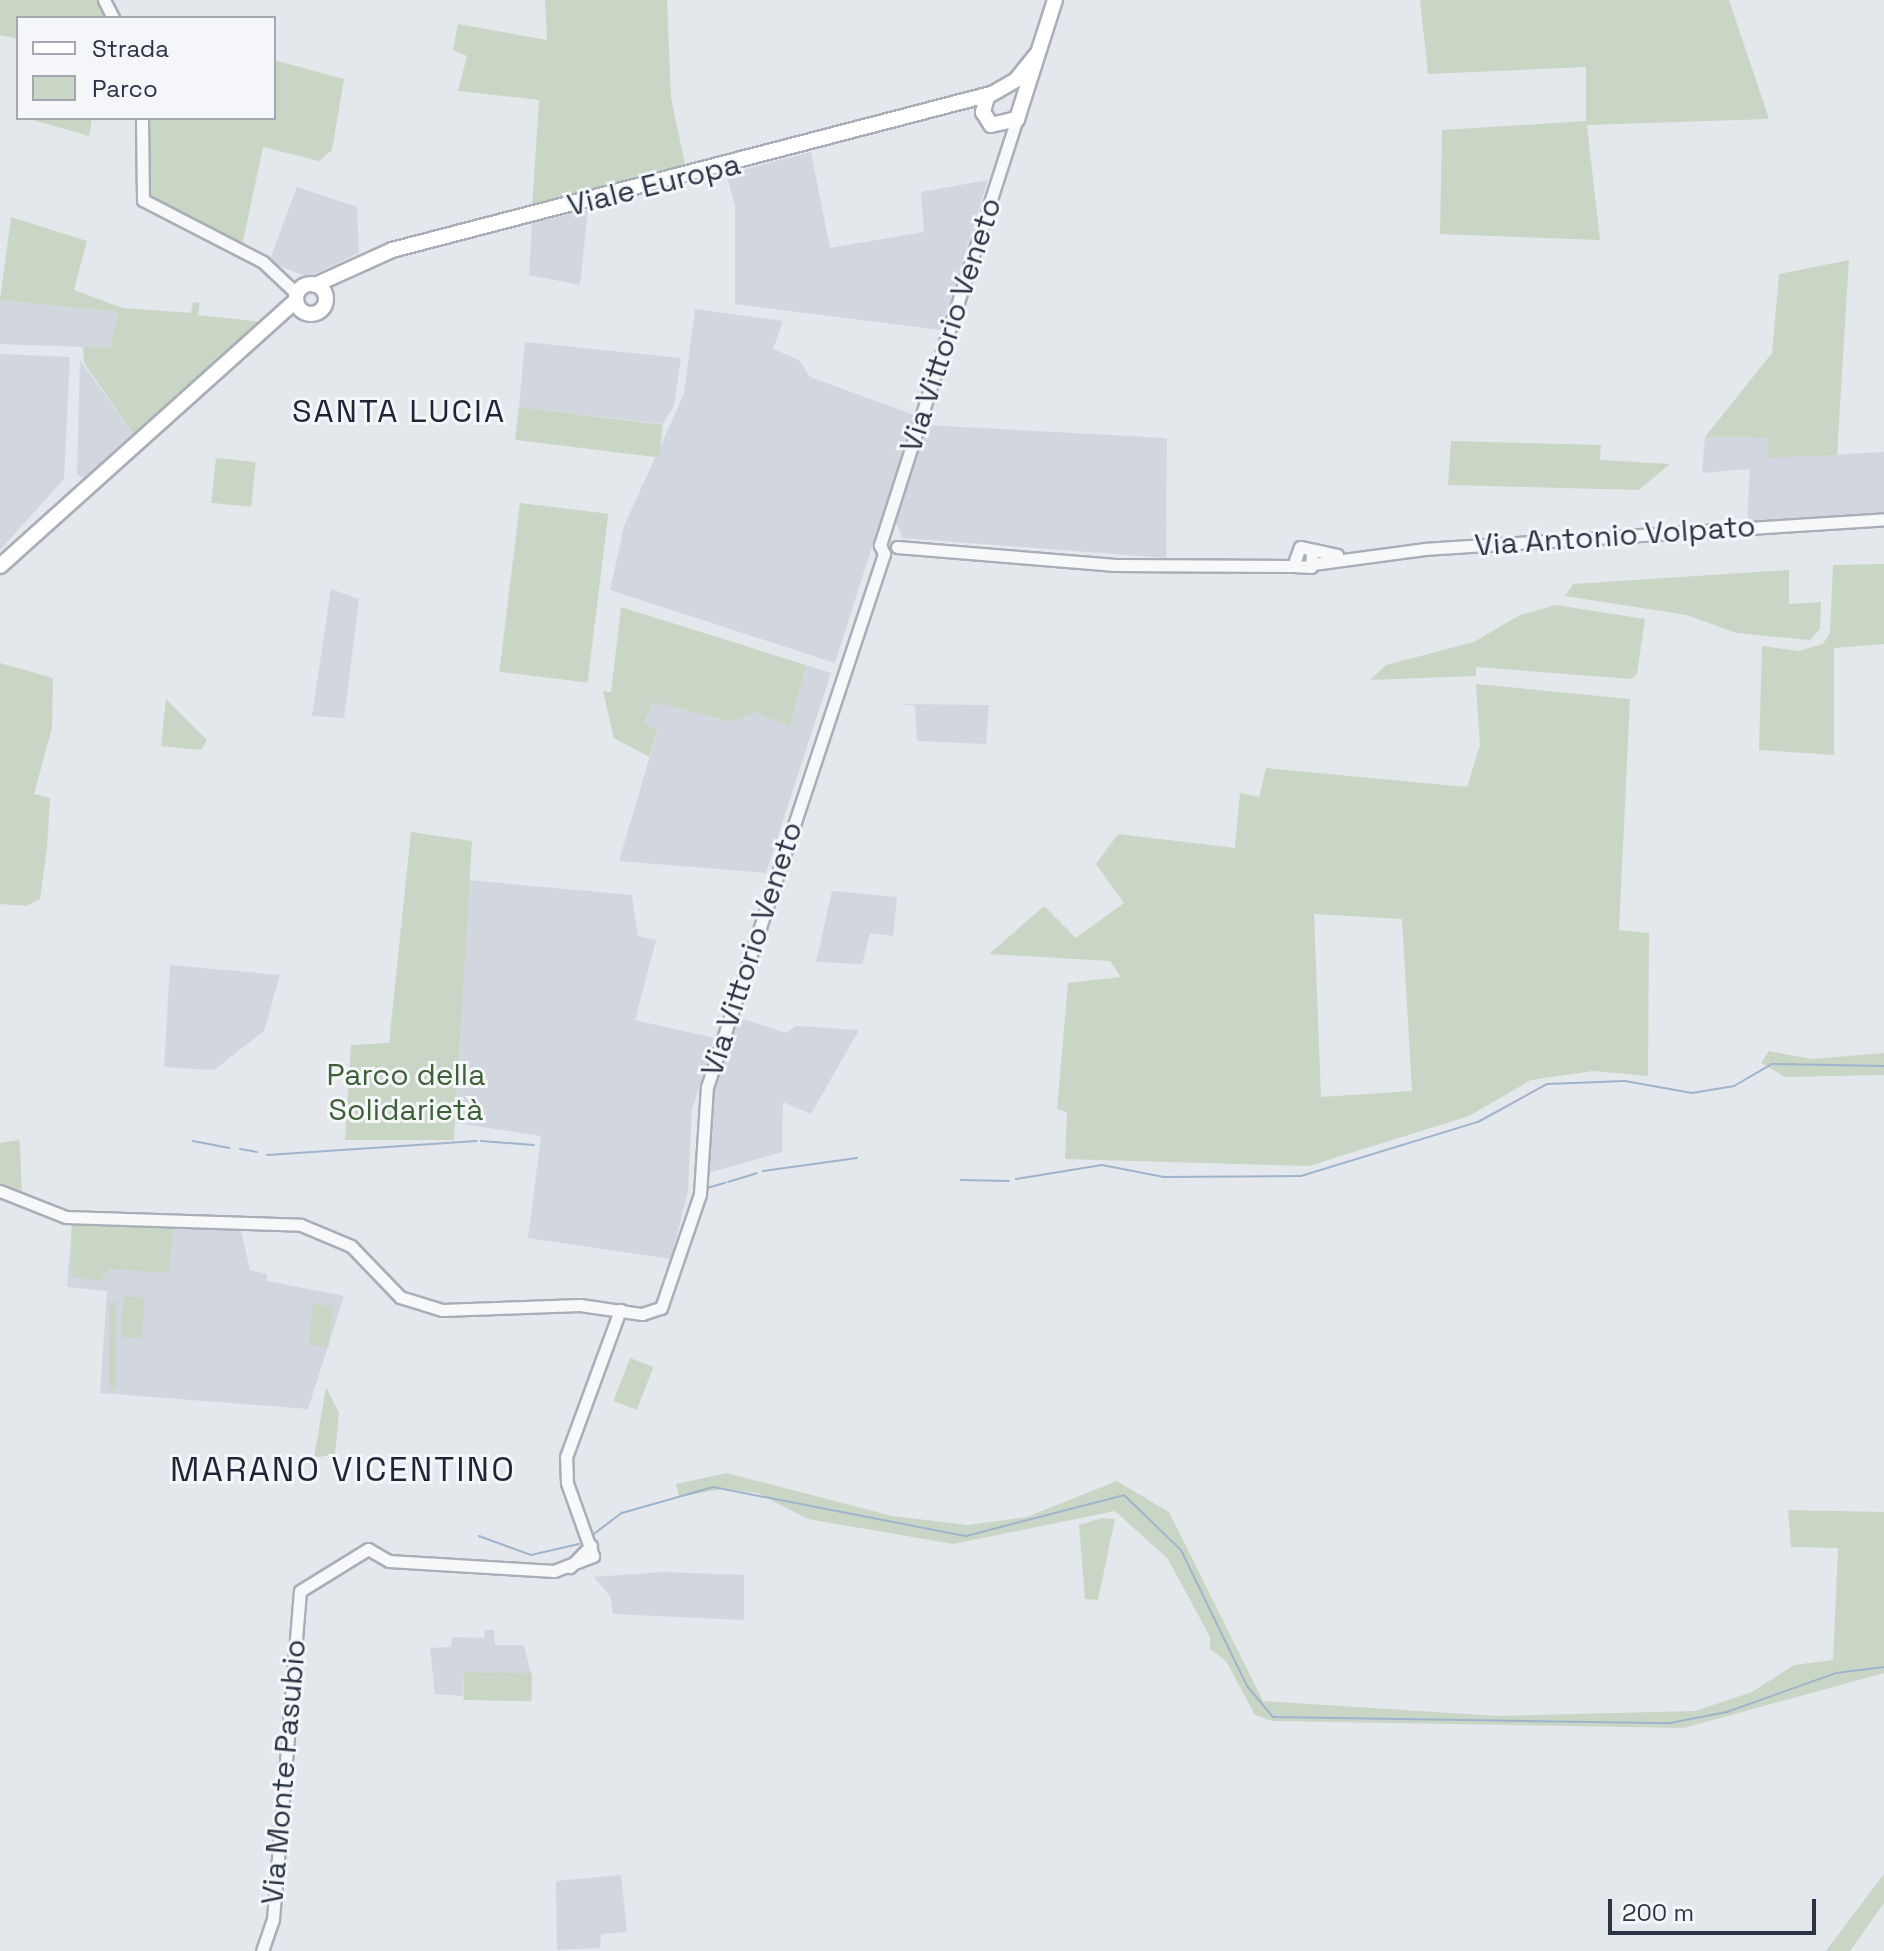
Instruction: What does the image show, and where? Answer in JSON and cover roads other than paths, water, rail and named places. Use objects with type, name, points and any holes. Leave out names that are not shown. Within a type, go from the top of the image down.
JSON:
[{"type":"main road","name":"Via Vittorio Veneto","points":[[1018,115],[1055,0]]},
{"type":"main road","name":"Via Vittorio Veneto","points":[[988,121],[997,92],[1037,54]]},
{"type":"main road","name":"Viale Europa","points":[[0,566],[306,295],[359,262],[950,110],[997,92]]},
{"type":"main road","points":[[997,92],[1018,115]]},
{"type":"main road","name":"Viale Europa","points":[[950,110],[988,121]]},
{"type":"main road","points":[[988,121],[1018,115]]},
{"type":"street","name":"Via Vittorio Veneto","points":[[620,1310],[661,1308],[685,1250],[700,1194],[707,1087],[884,554],[893,543],[1018,115]]},
{"type":"street","points":[[142,120],[143,200],[306,295]]},
{"type":"street","name":"Via Vittorio Veneto","points":[[988,121],[1004,158]]},
{"type":"street","name":"Via Antonio Volpato","points":[[1313,558],[1884,519]]},
{"type":"street","points":[[893,543],[1115,565],[1254,561],[1293,566],[1313,558]]},
{"type":"street","points":[[1254,561],[1292,552],[1313,558]]},
{"type":"street","points":[[1292,552],[1293,566]]},
{"type":"street","points":[[0,1191],[25,1206],[94,1219],[292,1223],[350,1245],[403,1299],[442,1310],[620,1310]]},
{"type":"street","name":"Via Monte Pasubio","points":[[262,1951],[273,1919],[300,1591],[368,1549],[389,1561],[569,1568],[591,1545],[573,1507],[566,1457],[620,1310]]},
{"type":"waterway","points":[[1016,1179],[1102,1165],[1164,1177],[1301,1176],[1478,1122],[1547,1084],[1625,1081],[1692,1093],[1734,1086],[1772,1064],[1884,1066]]},
{"type":"waterway","points":[[193,1141],[229,1148]]},
{"type":"waterway","points":[[267,1155],[477,1141]]},
{"type":"waterway","points":[[481,1141],[534,1145]]},
{"type":"waterway","points":[[240,1149],[257,1152]]},
{"type":"waterway","points":[[763,1171],[857,1158]]},
{"type":"waterway","points":[[728,1182],[757,1173]]},
{"type":"waterway","points":[[961,1180],[1009,1181]]},
{"type":"waterway","points":[[707,1188],[725,1183]]},
{"type":"waterway","points":[[591,1536],[622,1513],[713,1487],[966,1536],[1124,1495],[1181,1550],[1247,1686],[1273,1717],[1670,1723],[1727,1712],[1836,1673],[1884,1667]]},
{"type":"waterway","points":[[479,1536],[531,1555],[579,1544]]},
{"type":"district","name":"SANTA LUCIA","points":[[399,411]]},
{"type":"district","name":"MARANO VICENTINO","points":[[343,1470]]},
{"type":"park label","name":"Parco della Solidarietà","points":[[406,1092]]}]
